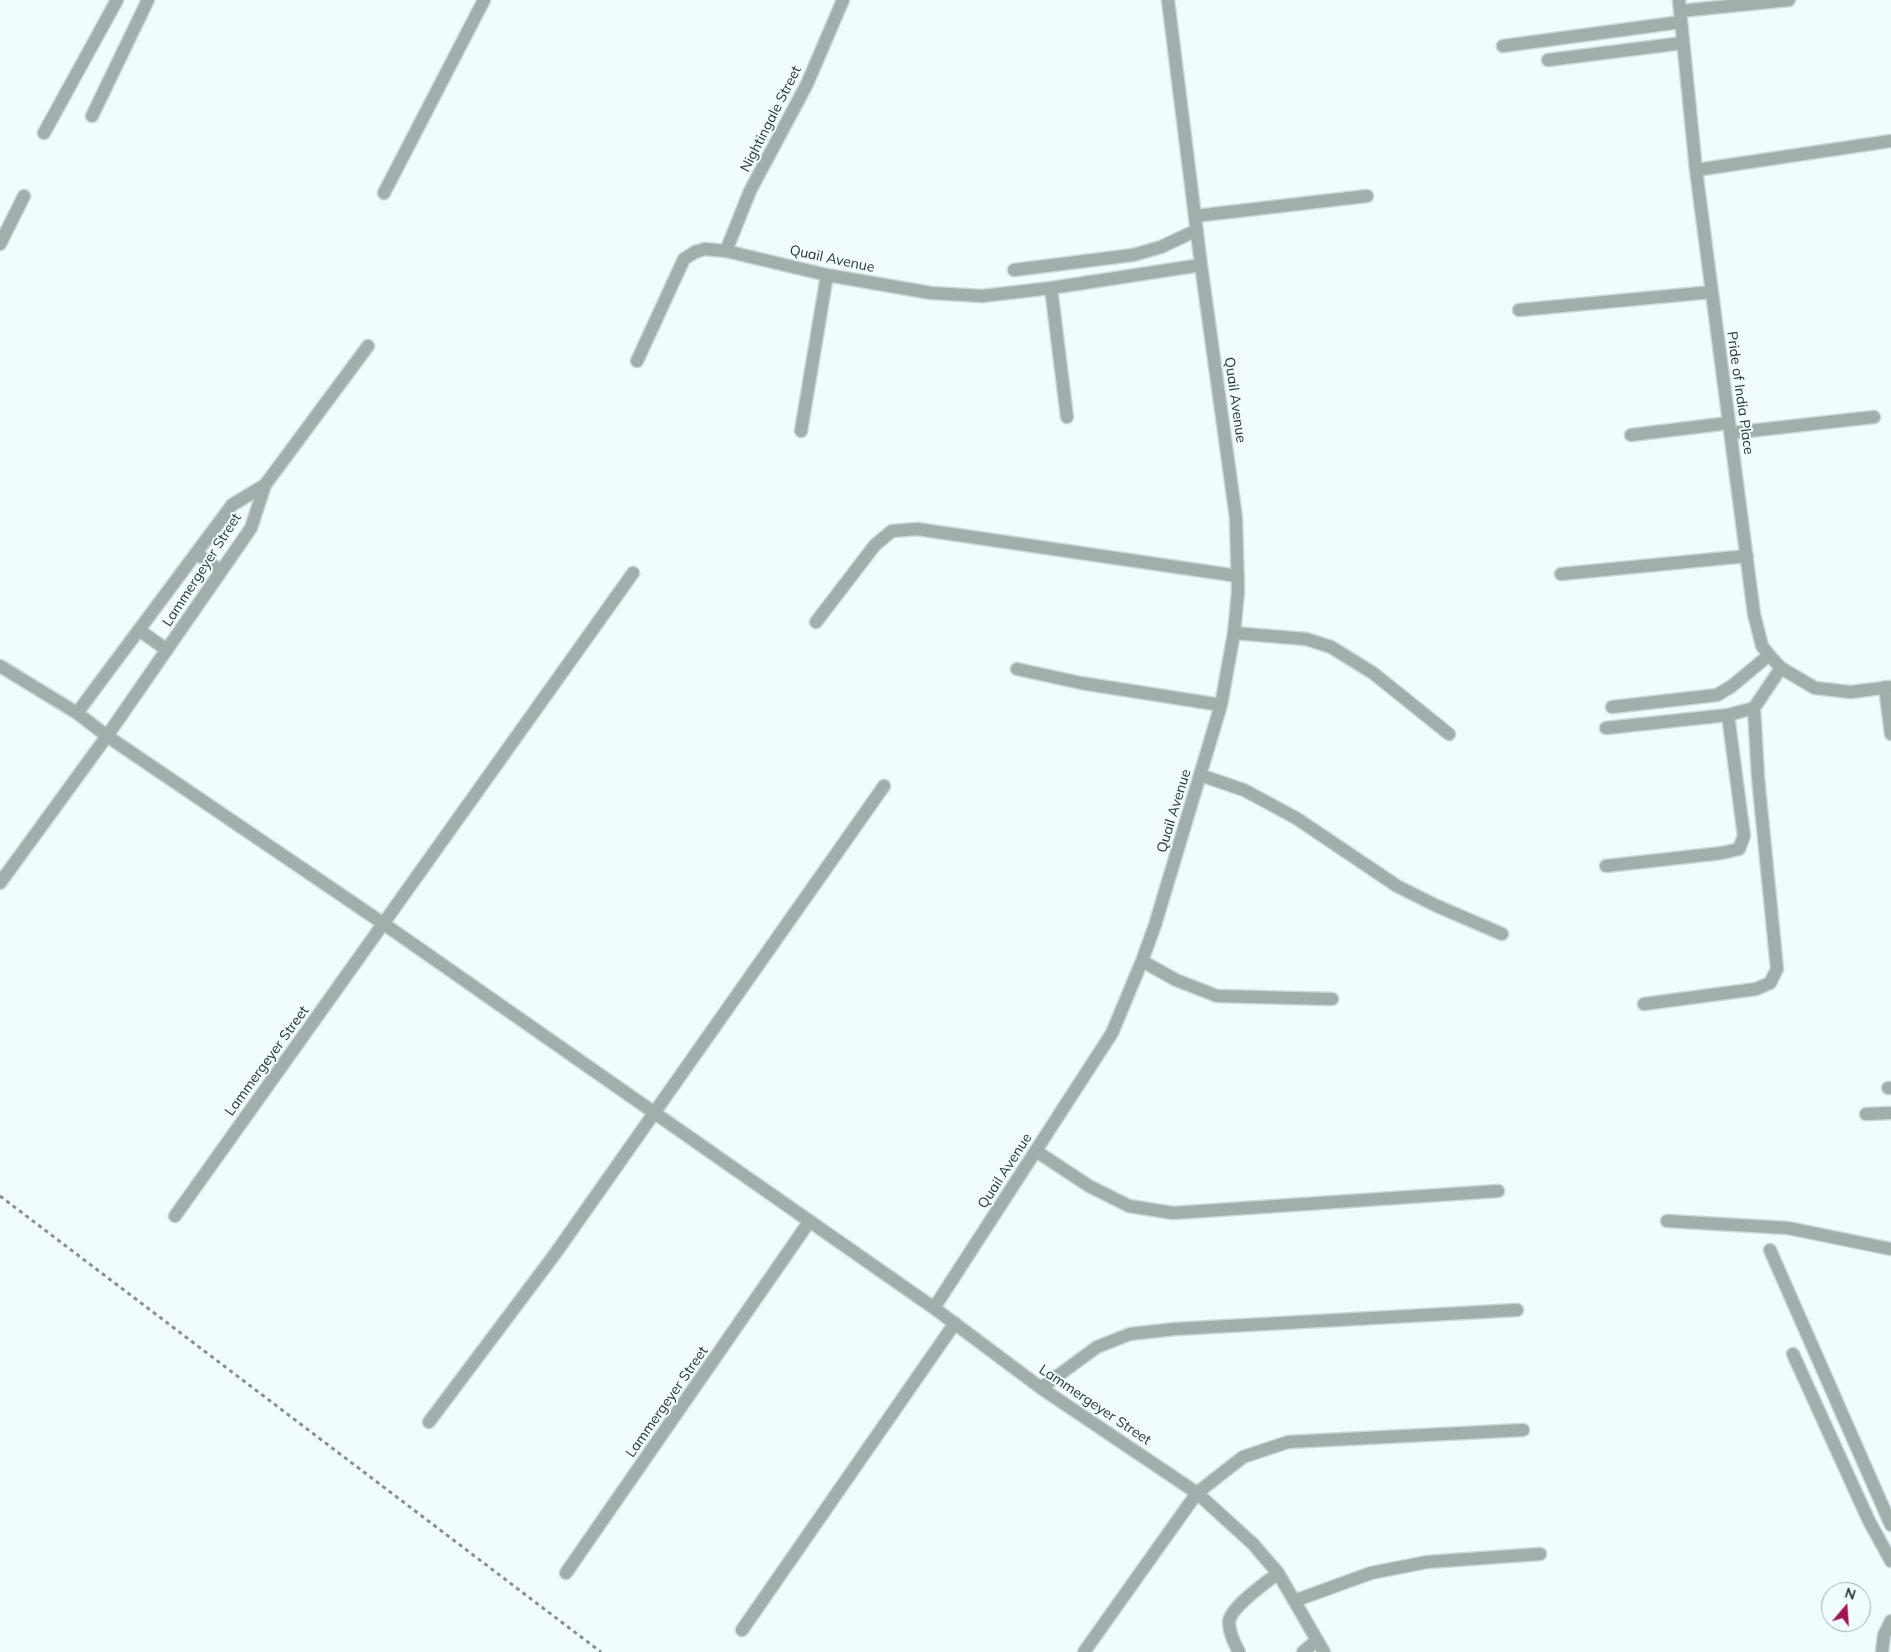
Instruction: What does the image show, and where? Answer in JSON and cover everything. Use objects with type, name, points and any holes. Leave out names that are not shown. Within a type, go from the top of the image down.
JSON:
[{"type":"street","points":[[44,133],[117,0]]},
{"type":"street","points":[[92,116],[148,0]]},
{"type":"street","points":[[384,193],[484,0]]},
{"type":"street","name":"Nightingale Street","points":[[726,250],[750,191],[807,84],[843,0]]},
{"type":"street","name":"Quail Avenue","points":[[934,1308],[1112,1033],[1142,962],[1155,924],[1221,704],[1234,632],[1238,592],[1236,518],[1201,265],[1168,0]]},
{"type":"street","points":[[1503,46],[1680,11],[1789,0]]},
{"type":"street","name":"Pride of India Place","points":[[1680,11],[1696,170],[1754,614],[1762,646],[1781,668],[1815,688],[1851,692],[1888,687]]},
{"type":"street","points":[[1548,60],[1683,43]]},
{"type":"street","points":[[1696,170],[1891,141]]},
{"type":"street","points":[[0,244],[24,196]]},
{"type":"street","points":[[1195,216],[1367,196]]},
{"type":"street","points":[[1014,270],[1133,256],[1162,246],[1197,230]]},
{"type":"street","name":"Quail Avenue","points":[[637,360],[684,259],[695,252],[705,249],[726,250],[827,275],[930,293],[982,296],[1051,288],[1201,265]]},
{"type":"street","points":[[801,431],[827,275]]},
{"type":"street","points":[[1051,288],[1067,416]]},
{"type":"street","points":[[1520,310],[1712,292]]},
{"type":"street","name":"Lammergeyer Street","points":[[0,883],[107,736],[251,528],[265,485],[368,346]]},
{"type":"street","points":[[1631,436],[1874,418]]},
{"type":"street","points":[[77,713],[232,504],[265,485]]},
{"type":"street","points":[[816,622],[874,545],[892,532],[917,529],[1238,576]]},
{"type":"street","points":[[196,553],[221,571]]},
{"type":"street","points":[[1560,574],[1746,556]]},
{"type":"street","name":"Lammergeyer Street","points":[[175,1216],[633,573]]},
{"type":"street","points":[[139,630],[167,650]]},
{"type":"street","points":[[1234,632],[1306,639],[1331,647],[1373,673],[1450,734]]},
{"type":"street","points":[[1612,707],[1717,695],[1732,686],[1769,655]]},
{"type":"street","name":"Lammergeyer Street","points":[[0,666],[77,713],[107,736],[384,924],[934,1308],[1041,1388],[1197,1493],[1253,1544],[1278,1573],[1324,1652]]},
{"type":"street","points":[[1644,1004],[1756,989],[1770,983],[1777,969],[1758,777],[1754,708],[1781,668]]},
{"type":"street","points":[[1017,669],[1081,683],[1221,704]]},
{"type":"street","points":[[1888,687],[1891,734]]},
{"type":"street","points":[[1606,728],[1728,716],[1754,708]]},
{"type":"street","points":[[1606,866],[1722,853],[1739,849],[1744,836],[1728,716]]},
{"type":"street","points":[[1200,775],[1244,790],[1296,818],[1397,886],[1437,906],[1502,934]]},
{"type":"street","points":[[429,1422],[555,1254],[884,786]]},
{"type":"street","points":[[1142,962],[1176,980],[1217,996],[1332,1000]]},
{"type":"street","points":[[1866,1114],[1891,1113]]},
{"type":"street","points":[[1036,1151],[1089,1186],[1129,1206],[1173,1213],[1498,1191]]},
{"type":"street","points":[[1667,1221],[1788,1228],[1891,1249]]},
{"type":"street","name":"Lammergeyer Street","points":[[566,1573],[810,1222]]},
{"type":"street","points":[[1770,1250],[1891,1525]]},
{"type":"street","points":[[1041,1388],[1097,1347],[1130,1334],[1176,1329],[1517,1310]]},
{"type":"street","points":[[742,1630],[955,1323]]},
{"type":"street","points":[[1793,1354],[1869,1521],[1891,1560]]},
{"type":"street","points":[[1084,1652],[1197,1493],[1243,1458],[1288,1442],[1523,1430]]},
{"type":"street","points":[[1294,1601],[1371,1573],[1427,1562],[1540,1554]]},
{"type":"street","points":[[1239,1652],[1232,1638],[1229,1622],[1235,1610],[1278,1573]]},
{"type":"street","points":[[1882,1652],[1884,1636],[1891,1621]]},
{"type":"street","points":[[1303,1652],[1317,1640]]},
{"type":"path","points":[[0,1196],[601,1652]]}]
